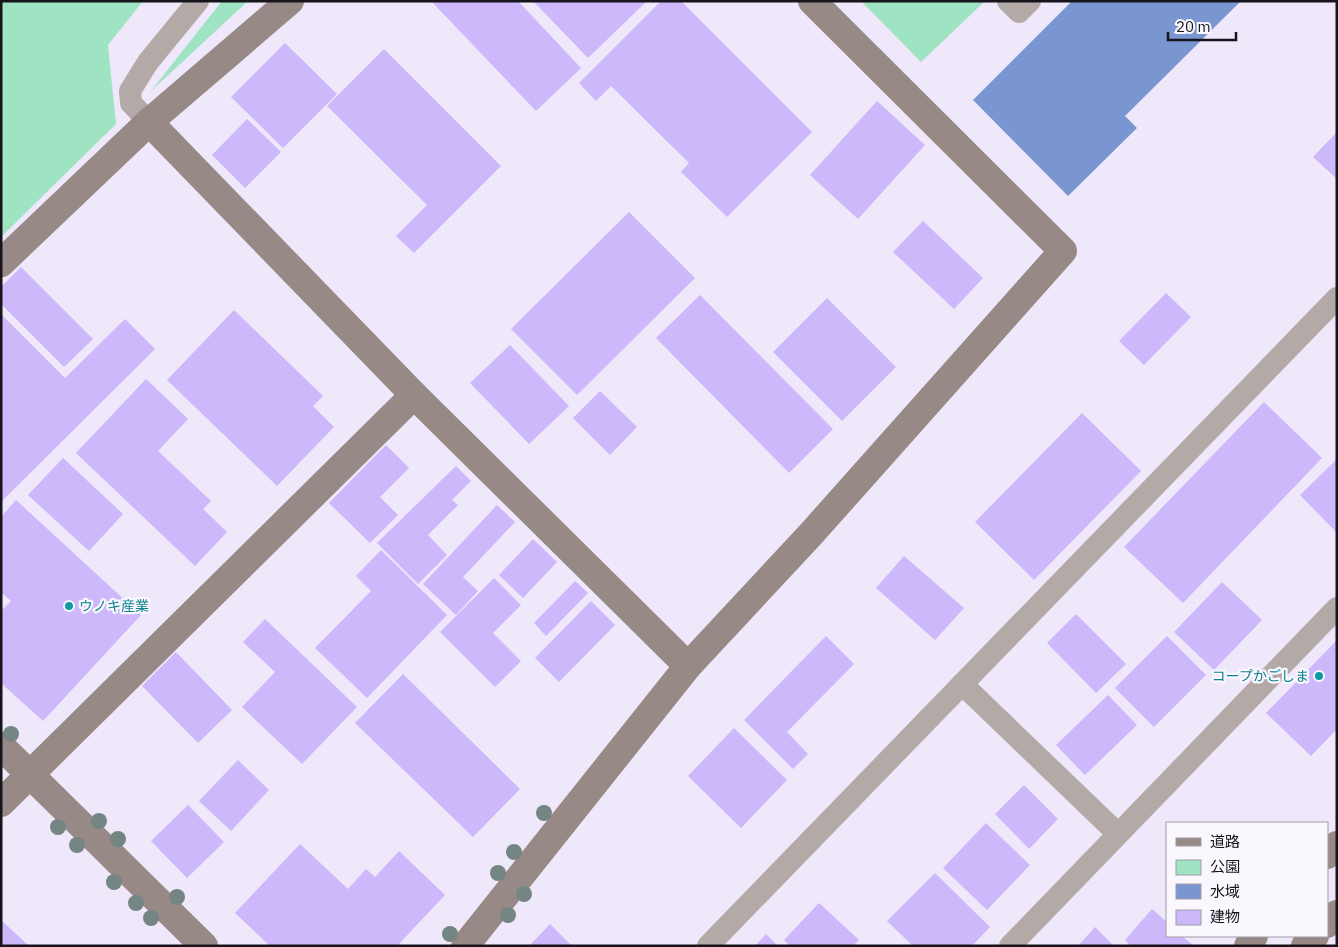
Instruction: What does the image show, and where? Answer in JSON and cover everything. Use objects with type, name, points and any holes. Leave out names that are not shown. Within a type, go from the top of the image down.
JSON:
[{"type":"street","points":[[198,1],[148,62],[130,91],[131,103],[414,395],[688,666]]},
{"type":"street","points":[[1,263],[149,122],[290,1]]},
{"type":"street","points":[[465,946],[688,666],[811,534],[1063,251],[812,1]]},
{"type":"street","points":[[1008,1],[1019,12],[1030,1]]},
{"type":"street","points":[[708,946],[1337,298]]},
{"type":"street","points":[[1,803],[414,395]]},
{"type":"street","points":[[1010,946],[1116,834],[1337,608]]},
{"type":"street","points":[[962,684],[1116,834]]},
{"type":"street","points":[[1,746],[204,946]]},
{"type":"street","points":[[1328,855],[1337,845]]},
{"type":"street","points":[[1328,923],[1337,914]]},
{"type":"street","points":[[1305,946],[1314,937]]},
{"type":"green space","points":[[1,1],[143,1],[108,45],[116,124],[1,237]]},
{"type":"green space","points":[[222,1],[248,1],[151,91]]},
{"type":"green space","points":[[861,1],[985,1],[921,62]]},
{"type":"water","points":[[1072,1],[1241,1],[1125,116],[1137,128],[1068,196],[973,100]]},
{"type":"building","points":[[431,1],[518,1],[581,68],[536,111]]},
{"type":"building","points":[[533,1],[647,1],[588,58]]},
{"type":"building","points":[[661,1],[681,1],[812,132],[727,217],[681,172],[689,163],[611,86],[596,101],[579,83]]},
{"type":"building","points":[[285,43],[337,94],[283,148],[231,97]]},
{"type":"building","points":[[384,49],[501,166],[414,253],[396,236],[427,205],[327,106]]},
{"type":"building","points":[[877,101],[925,145],[858,219],[810,175]]},
{"type":"building","points":[[247,119],[281,152],[245,188],[212,155]]},
{"type":"building","points":[[1337,132],[1337,179],[1313,157]]},
{"type":"building","points":[[629,212],[695,278],[577,395],[511,329]]},
{"type":"building","points":[[923,221],[983,278],[954,309],[893,252]]},
{"type":"building","points":[[21,267],[93,339],[64,367],[1,304],[1,287]]},
{"type":"building","points":[[1166,293],[1191,317],[1144,365],[1119,341]]},
{"type":"building","points":[[700,295],[833,429],[789,473],[656,338]]},
{"type":"building","points":[[827,298],[896,367],[842,421],[773,352]]},
{"type":"building","points":[[234,310],[323,396],[313,406],[334,427],[277,486],[167,380]]},
{"type":"building","points":[[1,314],[65,378],[125,319],[155,349],[1,502]]},
{"type":"building","points":[[510,345],[569,406],[529,444],[470,383]]},
{"type":"building","points":[[146,379],[188,419],[158,451],[211,501],[203,509],[227,532],[195,566],[76,453]]},
{"type":"building","points":[[600,391],[637,427],[610,455],[573,418]]},
{"type":"building","points":[[1264,402],[1322,458],[1183,603],[1124,547]]},
{"type":"building","points":[[1082,413],[1141,471],[1034,580],[975,522]]},
{"type":"building","points":[[386,445],[409,468],[380,497],[398,515],[370,543],[329,503]]},
{"type":"building","points":[[63,458],[123,514],[89,551],[28,495]]},
{"type":"building","points":[[1337,459],[1337,533],[1300,495]]},
{"type":"building","points":[[456,466],[471,481],[452,500],[458,505],[428,535],[447,555],[418,584],[377,543]]},
{"type":"building","name":"ウノキ産業","points":[[16,500],[141,615],[43,721],[1,683],[1,611],[11,601],[1,592],[1,517]]},
{"type":"building","points":[[497,505],[515,522],[463,577],[478,591],[456,615],[423,584]]},
{"type":"building","points":[[533,539],[557,562],[523,598],[499,575]]},
{"type":"building","points":[[381,550],[447,615],[367,698],[315,648],[371,591],[356,576]]},
{"type":"building","points":[[904,556],[964,608],[935,640],[876,588]]},
{"type":"building","points":[[494,578],[521,605],[493,633],[521,661],[495,687],[440,632]]},
{"type":"building","points":[[575,581],[588,593],[546,636],[534,623]]},
{"type":"building","points":[[1222,582],[1262,620],[1214,670],[1174,632]]},
{"type":"building","points":[[591,601],[615,625],[559,682],[535,658]]},
{"type":"building","points":[[1076,614],[1126,664],[1096,693],[1047,643]]},
{"type":"building","points":[[265,619],[357,707],[302,764],[242,707],[275,672],[243,642]]},
{"type":"building","points":[[826,636],[854,664],[787,732],[808,754],[793,769],[744,720]]},
{"type":"building","points":[[1167,636],[1206,675],[1154,727],[1115,688]]},
{"type":"building","name":"コープかごしま","points":[[1337,640],[1337,729],[1311,756],[1266,713]]},
{"type":"building","points":[[176,652],[232,710],[198,743],[142,686]]},
{"type":"building","points":[[403,674],[520,789],[473,837],[355,723]]},
{"type":"building","points":[[1108,695],[1137,725],[1085,775],[1056,745]]},
{"type":"building","points":[[734,728],[787,780],[741,828],[688,776]]},
{"type":"building","points":[[238,760],[269,790],[231,831],[199,801]]},
{"type":"building","points":[[1024,785],[1058,819],[1029,849],[995,814]]},
{"type":"building","points":[[188,805],[224,842],[187,878],[151,841]]},
{"type":"building","points":[[986,823],[1030,865],[987,910],[943,868]]},
{"type":"building","points":[[300,844],[348,889],[366,869],[375,877],[399,851],[445,895],[397,946],[270,946],[235,913]]},
{"type":"building","points":[[935,873],[990,927],[972,946],[913,946],[887,921]]},
{"type":"building","points":[[819,903],[859,940],[853,946],[790,946],[784,940]]},
{"type":"building","points":[[1152,909],[1166,921],[1166,937],[1183,937],[1194,946],[1131,946],[1125,940]]},
{"type":"building","points":[[1,920],[29,946],[1,946]]},
{"type":"building","points":[[550,924],[572,946],[529,946]]},
{"type":"building","points":[[1095,927],[1114,946],[1078,946]]},
{"type":"building","points":[[766,934],[778,946],[755,946]]},
{"type":"place","name":"ウノキ産業","points":[[69,606]]},
{"type":"place","name":"コープかごしま","points":[[1319,676]]}]
